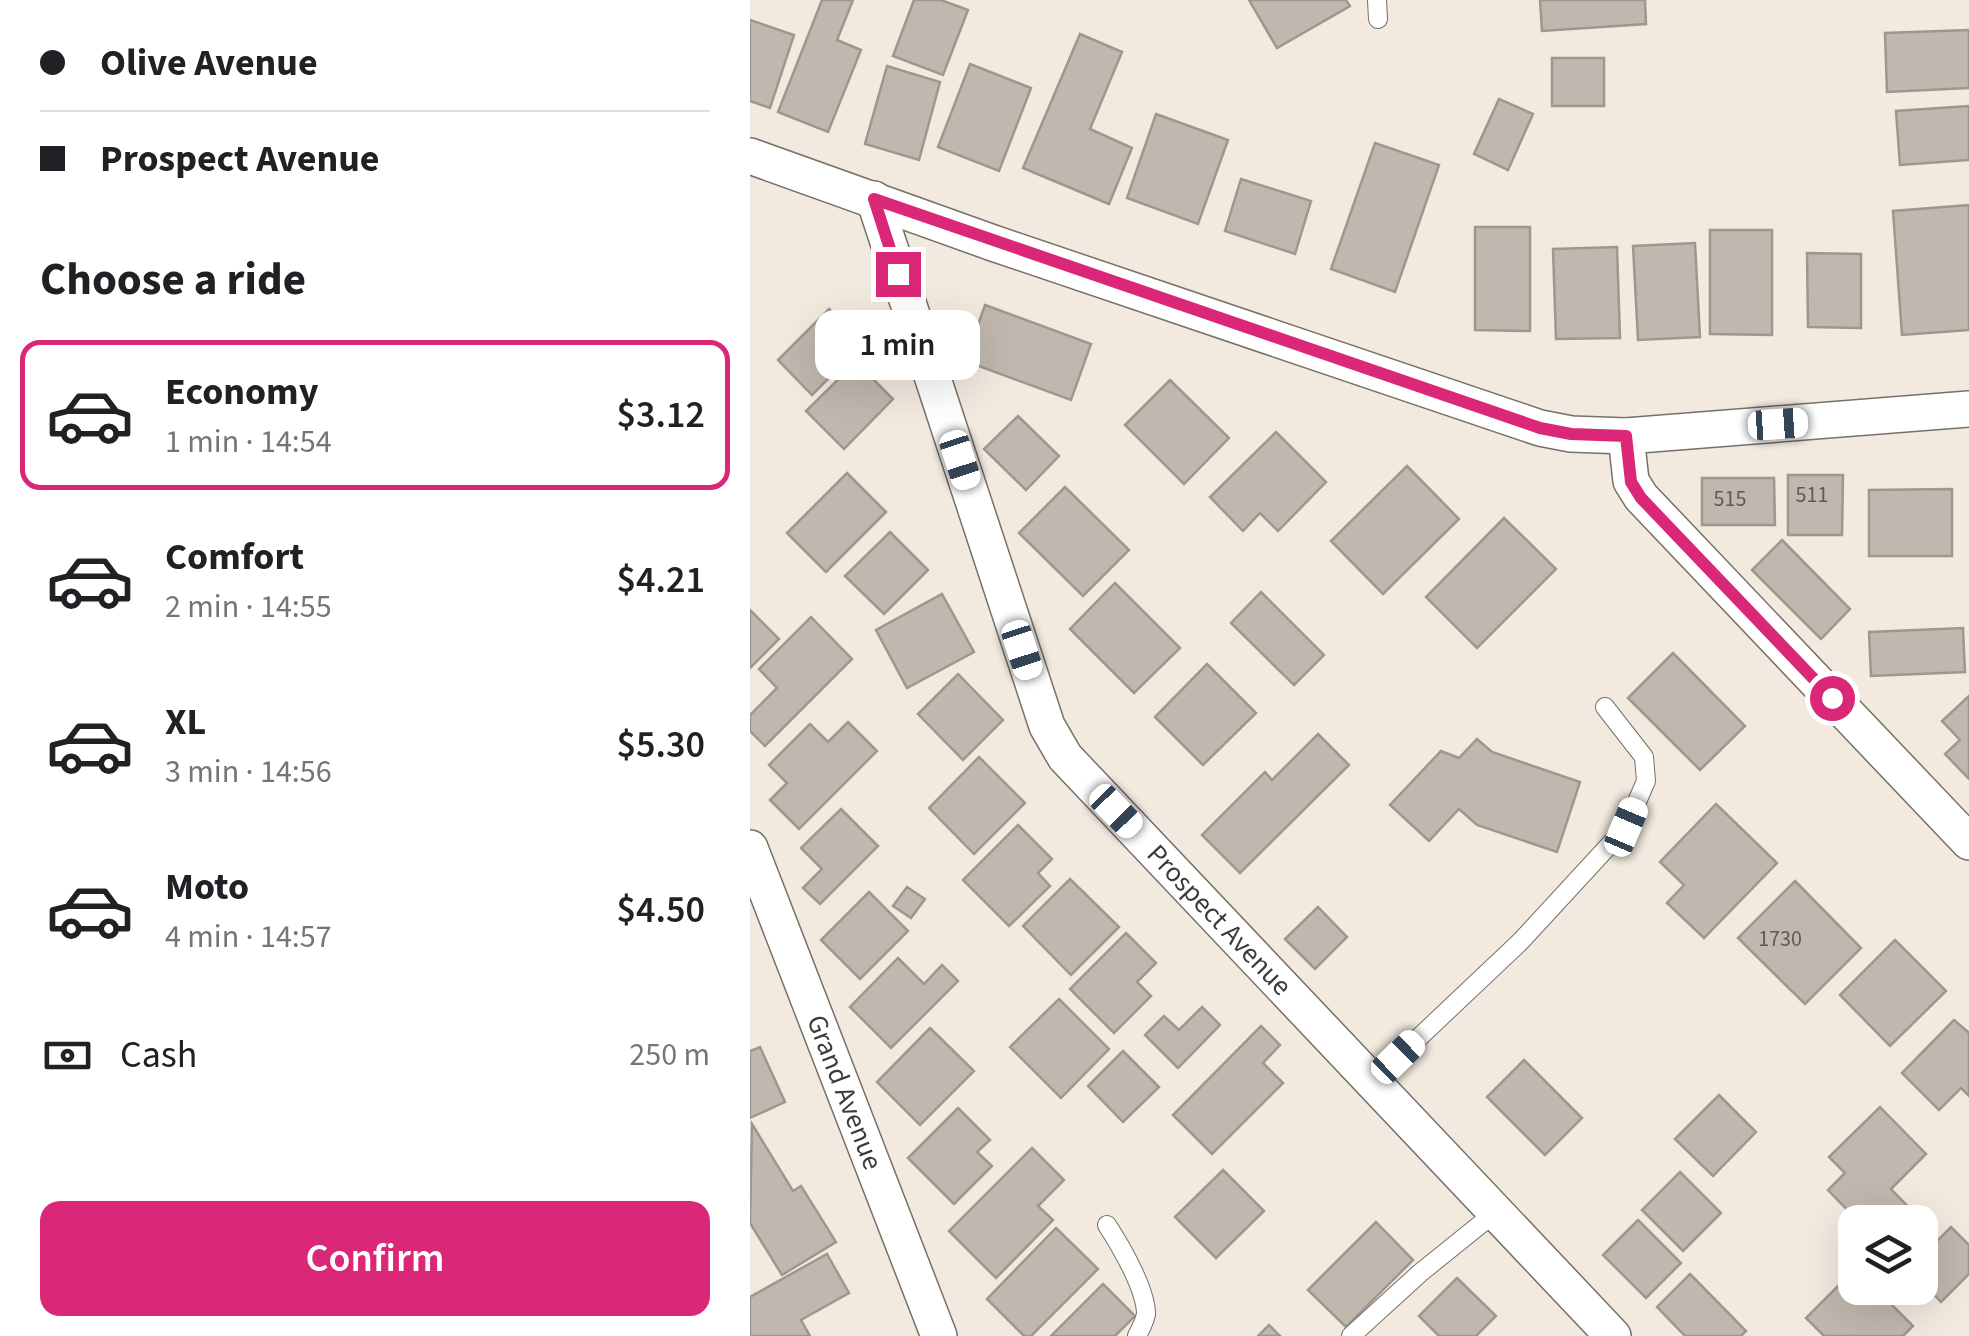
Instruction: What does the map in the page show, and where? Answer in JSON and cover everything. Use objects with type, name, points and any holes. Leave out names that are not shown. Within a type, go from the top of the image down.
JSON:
[{"type":"street","points":[[750,156],[1540,428],[1571,434],[1626,436],[1969,409]]},
{"type":"street","name":"Prospect Avenue","points":[[874,199],[1047,726],[1065,757],[1613,1336]]},
{"type":"street","points":[[1626,436],[1631,482],[1641,498],[1969,842]]},
{"type":"street","name":"Grand Avenue","points":[[750,848],[939,1336]]},
{"type":"lane","points":[[1373,1080],[1520,941],[1626,827],[1646,781],[1644,757],[1605,707]]},
{"type":"lane","points":[[1351,1336],[1420,1273],[1496,1212]]},
{"type":"lane","points":[[1107,1224],[1120,1244],[1146,1314],[1137,1336]]},
{"type":"building","points":[[822,0],[853,0],[837,40],[861,50],[828,132],[778,112]]},
{"type":"building","points":[[914,0],[941,0],[968,10],[943,75],[893,56]]},
{"type":"building","points":[[1249,0],[1346,0],[1350,6],[1277,48]]},
{"type":"building","points":[[1540,0],[1645,0],[1646,24],[1542,31]]},
{"type":"building","points":[[750,20],[794,35],[770,108],[750,101]]},
{"type":"building","points":[[1969,30],[1969,88],[1887,92],[1885,33]]},
{"type":"building","points":[[1080,34],[1122,52],[1090,129],[1132,148],[1109,204],[1023,168]]},
{"type":"building","points":[[1552,58],[1604,58],[1604,106],[1552,106]]},
{"type":"building","points":[[970,64],[1031,88],[999,171],[938,147]]},
{"type":"building","points":[[887,66],[940,82],[919,160],[865,144]]},
{"type":"building","points":[[1499,99],[1533,114],[1508,170],[1474,154]]},
{"type":"building","points":[[1969,106],[1969,160],[1900,165],[1896,111]]},
{"type":"building","points":[[1156,114],[1228,140],[1198,224],[1127,198]]},
{"type":"building","points":[[1375,143],[1439,165],[1395,292],[1331,269]]},
{"type":"building","points":[[1241,179],[1311,201],[1295,254],[1225,231]]},
{"type":"building","points":[[1969,205],[1969,330],[1902,335],[1893,211]]},
{"type":"building","points":[[1475,227],[1530,227],[1530,331],[1475,330]]},
{"type":"building","points":[[1710,230],[1772,230],[1772,335],[1710,334]]},
{"type":"building","points":[[1695,243],[1700,337],[1638,340],[1633,246]]},
{"type":"building","points":[[1617,247],[1620,338],[1556,339],[1553,249]]},
{"type":"building","points":[[1807,253],[1861,254],[1861,328],[1808,327]]},
{"type":"building","points":[[985,305],[1091,344],[1071,400],[965,361]]},
{"type":"building","points":[[829,309],[846,325],[853,318],[871,336],[812,395],[778,360]]},
{"type":"building","points":[[856,362],[893,399],[844,449],[806,411]]},
{"type":"building","points":[[1170,380],[1229,438],[1184,484],[1125,425]]},
{"type":"building","points":[[1018,416],[1059,456],[1026,490],[984,449]]},
{"type":"building","points":[[1276,432],[1326,482],[1278,531],[1260,513],[1243,531],[1210,497]]},
{"type":"building","points":[[1407,466],[1459,519],[1383,594],[1331,541]]},
{"type":"building","points":[[847,473],[886,512],[826,572],[787,533]]},
{"type":"building","points":[[1788,475],[1843,475],[1842,535],[1788,535]]},
{"type":"building","points":[[1702,478],[1774,478],[1775,525],[1702,525]]},
{"type":"building","points":[[1065,487],[1129,550],[1083,596],[1019,533]]},
{"type":"building","points":[[1952,489],[1952,556],[1869,556],[1869,490]]},
{"type":"building","points":[[1504,518],[1556,569],[1477,648],[1426,597]]},
{"type":"building","points":[[890,532],[928,570],[884,614],[845,576]]},
{"type":"building","points":[[1782,540],[1850,609],[1821,639],[1752,570]]},
{"type":"building","points":[[1115,583],[1180,648],[1134,693],[1070,629]]},
{"type":"building","points":[[1261,592],[1324,655],[1294,685],[1231,623]]},
{"type":"building","points":[[942,594],[974,652],[907,688],[876,630]]},
{"type":"building","points":[[750,610],[779,639],[750,668]]},
{"type":"building","points":[[811,617],[852,659],[765,746],[750,731],[750,715],[777,688],[759,669]]},
{"type":"building","points":[[1963,628],[1965,672],[1871,676],[1869,632]]},
{"type":"building","points":[[1673,653],[1745,726],[1700,770],[1628,698]]},
{"type":"building","points":[[1207,664],[1256,713],[1203,765],[1155,717]]},
{"type":"building","points":[[958,674],[1003,720],[963,760],[918,714]]},
{"type":"building","points":[[1969,696],[1969,779],[1945,754],[1960,740],[1942,721]]},
{"type":"building","points":[[848,722],[877,751],[799,829],[770,800],[787,783],[769,765],[810,724],[828,742]]},
{"type":"building","points":[[1318,734],[1349,765],[1240,873],[1202,835],[1265,772],[1272,780]]},
{"type":"building","points":[[1477,739],[1492,752],[1580,782],[1557,852],[1477,825],[1459,809],[1429,841],[1390,805],[1441,751],[1459,758]]},
{"type":"building","points":[[979,757],[1025,803],[974,854],[929,808]]},
{"type":"building","points":[[1716,804],[1777,863],[1704,938],[1667,903],[1684,885],[1660,862]]},
{"type":"building","points":[[841,809],[878,846],[820,904],[803,888],[822,869],[801,848]]},
{"type":"building","points":[[1018,825],[1052,859],[1038,873],[1050,886],[1009,926],[963,880]]},
{"type":"building","points":[[1070,879],[1119,927],[1071,975],[1023,926]]},
{"type":"building","points":[[1795,881],[1861,948],[1805,1004],[1738,938]]},
{"type":"building","points":[[907,887],[925,899],[911,918],[893,906]]},
{"type":"building","points":[[869,892],[908,931],[860,979],[821,940]]},
{"type":"building","points":[[1318,907],[1347,937],[1315,969],[1285,939]]},
{"type":"building","points":[[1126,933],[1156,963],[1137,982],[1151,996],[1114,1033],[1070,989]]},
{"type":"building","points":[[1895,940],[1946,991],[1890,1046],[1840,995]]},
{"type":"building","points":[[898,958],[924,984],[942,965],[958,981],[891,1048],[850,1007]]},
{"type":"building","points":[[1059,999],[1109,1049],[1061,1098],[1010,1047]]},
{"type":"building","points":[[1202,1007],[1220,1025],[1178,1068],[1145,1035],[1164,1016],[1179,1030]]},
{"type":"building","points":[[1954,1020],[1969,1033],[1969,1096],[1961,1088],[1939,1110],[1902,1073]]},
{"type":"building","points":[[1261,1026],[1280,1045],[1263,1063],[1283,1083],[1212,1154],[1173,1115]]},
{"type":"building","points":[[930,1028],[974,1071],[920,1125],[877,1082]]},
{"type":"building","points":[[760,1047],[785,1102],[750,1118],[750,1051]]},
{"type":"building","points":[[1123,1051],[1159,1087],[1123,1122],[1088,1086]]},
{"type":"building","points":[[1524,1060],[1582,1118],[1545,1155],[1487,1097]]},
{"type":"building","points":[[1719,1095],[1756,1132],[1713,1176],[1675,1139]]},
{"type":"building","points":[[1880,1107],[1926,1154],[1891,1189],[1907,1205],[1843,1205],[1828,1190],[1845,1173],[1829,1157]]},
{"type":"building","points":[[958,1108],[990,1140],[977,1152],[992,1166],[954,1204],[908,1158]]},
{"type":"building","points":[[752,1124],[793,1191],[801,1186],[836,1242],[782,1275],[750,1223]]},
{"type":"building","points":[[1032,1148],[1064,1180],[1038,1206],[1053,1220],[996,1278],[949,1231]]},
{"type":"building","points":[[1223,1170],[1264,1211],[1216,1258],[1175,1217]]},
{"type":"building","points":[[1680,1172],[1721,1213],[1683,1251],[1642,1210]]},
{"type":"building","points":[[1638,1220],[1681,1263],[1646,1298],[1603,1255]]},
{"type":"building","points":[[1376,1222],[1413,1260],[1346,1327],[1308,1290]]},
{"type":"building","points":[[1951,1227],[1969,1245],[1969,1274],[1941,1302],[1938,1299],[1938,1240]]},
{"type":"building","points":[[1056,1228],[1098,1269],[1031,1336],[1024,1336],[987,1299]]},
{"type":"building","points":[[827,1254],[849,1293],[801,1320],[810,1336],[750,1336],[750,1297]]},
{"type":"building","points":[[1690,1274],[1746,1331],[1741,1336],[1685,1336],[1657,1307]]},
{"type":"building","points":[[1457,1278],[1496,1316],[1476,1336],[1439,1336],[1419,1316]]},
{"type":"building","points":[[1103,1284],[1135,1316],[1115,1336],[1051,1336]]},
{"type":"building","points":[[1838,1286],[1838,1305],[1892,1305],[1913,1326],[1903,1336],[1824,1336],[1806,1318]]},
{"type":"building","points":[[1269,1325],[1280,1336],[1258,1336]]},
{"type":"route","points":[[898,274],[874,199],[1540,428],[1571,434],[1626,436],[1631,482],[1641,498],[1832,698]]}]
